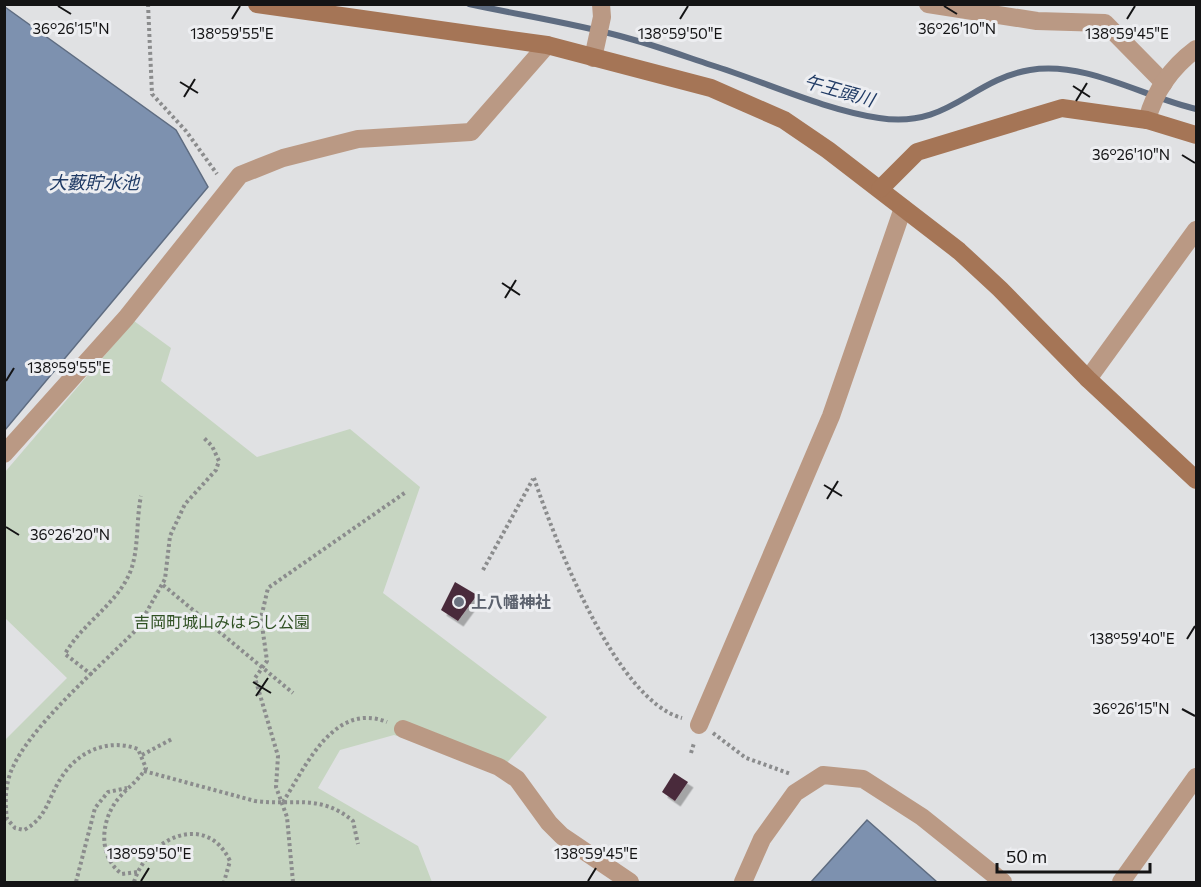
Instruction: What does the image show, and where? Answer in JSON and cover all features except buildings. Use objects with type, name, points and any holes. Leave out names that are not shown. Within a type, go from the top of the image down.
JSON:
[{"type":"street","points":[[257,4],[595,50],[711,88],[784,120],[880,189],[959,251],[992,281],[1088,379],[1197,480]]},
{"type":"street","points":[[928,4],[1037,21],[1105,23],[1162,86]]},
{"type":"street","points":[[595,50],[601,11]]},
{"type":"street","points":[[4,454],[126,318],[240,176],[283,158],[358,139],[471,132],[547,45]]},
{"type":"street","points":[[1149,113],[1162,86],[1177,63],[1197,49]]},
{"type":"street","points":[[880,189],[917,152],[1062,108],[1149,113],[1197,135]]},
{"type":"street","points":[[699,725],[831,416],[903,208]]},
{"type":"street","points":[[1088,379],[1197,230]]},
{"type":"street","points":[[404,729],[500,767],[517,779],[549,824],[562,836],[630,882]]},
{"type":"street","points":[[744,882],[762,839],[795,793],[821,776],[863,779],[922,817],[1003,882]]},
{"type":"street","points":[[1122,882],[1197,777]]},
{"type":"path","points":[[148,4],[152,94],[186,131],[213,171],[233,184]]},
{"type":"path","points":[[138,872],[122,874],[111,867],[104,842],[111,809],[128,788],[138,781],[146,768],[138,749],[126,745],[96,748],[82,756],[61,778],[44,814],[35,824],[24,830],[15,828],[7,819],[6,790],[18,757],[33,734],[137,629],[163,585],[170,536],[185,504],[216,470],[219,461],[212,446],[202,437]]},
{"type":"path","points":[[483,570],[534,478],[551,528],[593,618],[619,661],[646,698],[667,714],[699,725],[747,758],[795,775],[821,776]]},
{"type":"path","points":[[293,882],[291,849],[283,803],[276,788],[278,756],[255,678],[268,654],[261,618],[268,588],[406,492]]},
{"type":"path","points":[[92,675],[65,654],[72,642],[119,591],[131,569],[141,496]]},
{"type":"path","points":[[163,585],[292,693]]},
{"type":"path","points":[[283,803],[321,742],[338,726],[359,718],[380,719],[404,729]]},
{"type":"path","points":[[142,755],[172,739]]},
{"type":"path","points":[[144,771],[233,796],[283,803],[296,800],[330,806],[353,820],[358,844]]},
{"type":"path","points":[[76,882],[95,808],[108,792],[128,788]]},
{"type":"path","points":[[134,882],[138,872],[153,851],[165,840],[177,836],[193,835],[211,838],[224,849],[230,861],[224,882]]},
{"type":"green space","name":"吉岡町城山みはらし公園","points":[[134,321],[171,348],[161,381],[257,457],[350,429],[420,487],[383,593],[547,717],[498,773],[455,755],[394,735],[340,750],[318,788],[418,846],[432,882],[5,882],[5,740],[67,678],[5,618],[5,472]]},
{"type":"water","name":"大藪貯水池","points":[[5,7],[176,130],[208,187],[5,430]]},
{"type":"water","points":[[867,820],[937,882],[811,882]]},
{"type":"waterway","name":"午王頭川","points":[[469,4],[632,39],[815,102],[879,118],[903,120],[924,117],[1009,75],[1030,70],[1051,69],[1094,75],[1196,109]]},
{"type":"place","name":"上八幡神社","points":[[459,602]]}]
